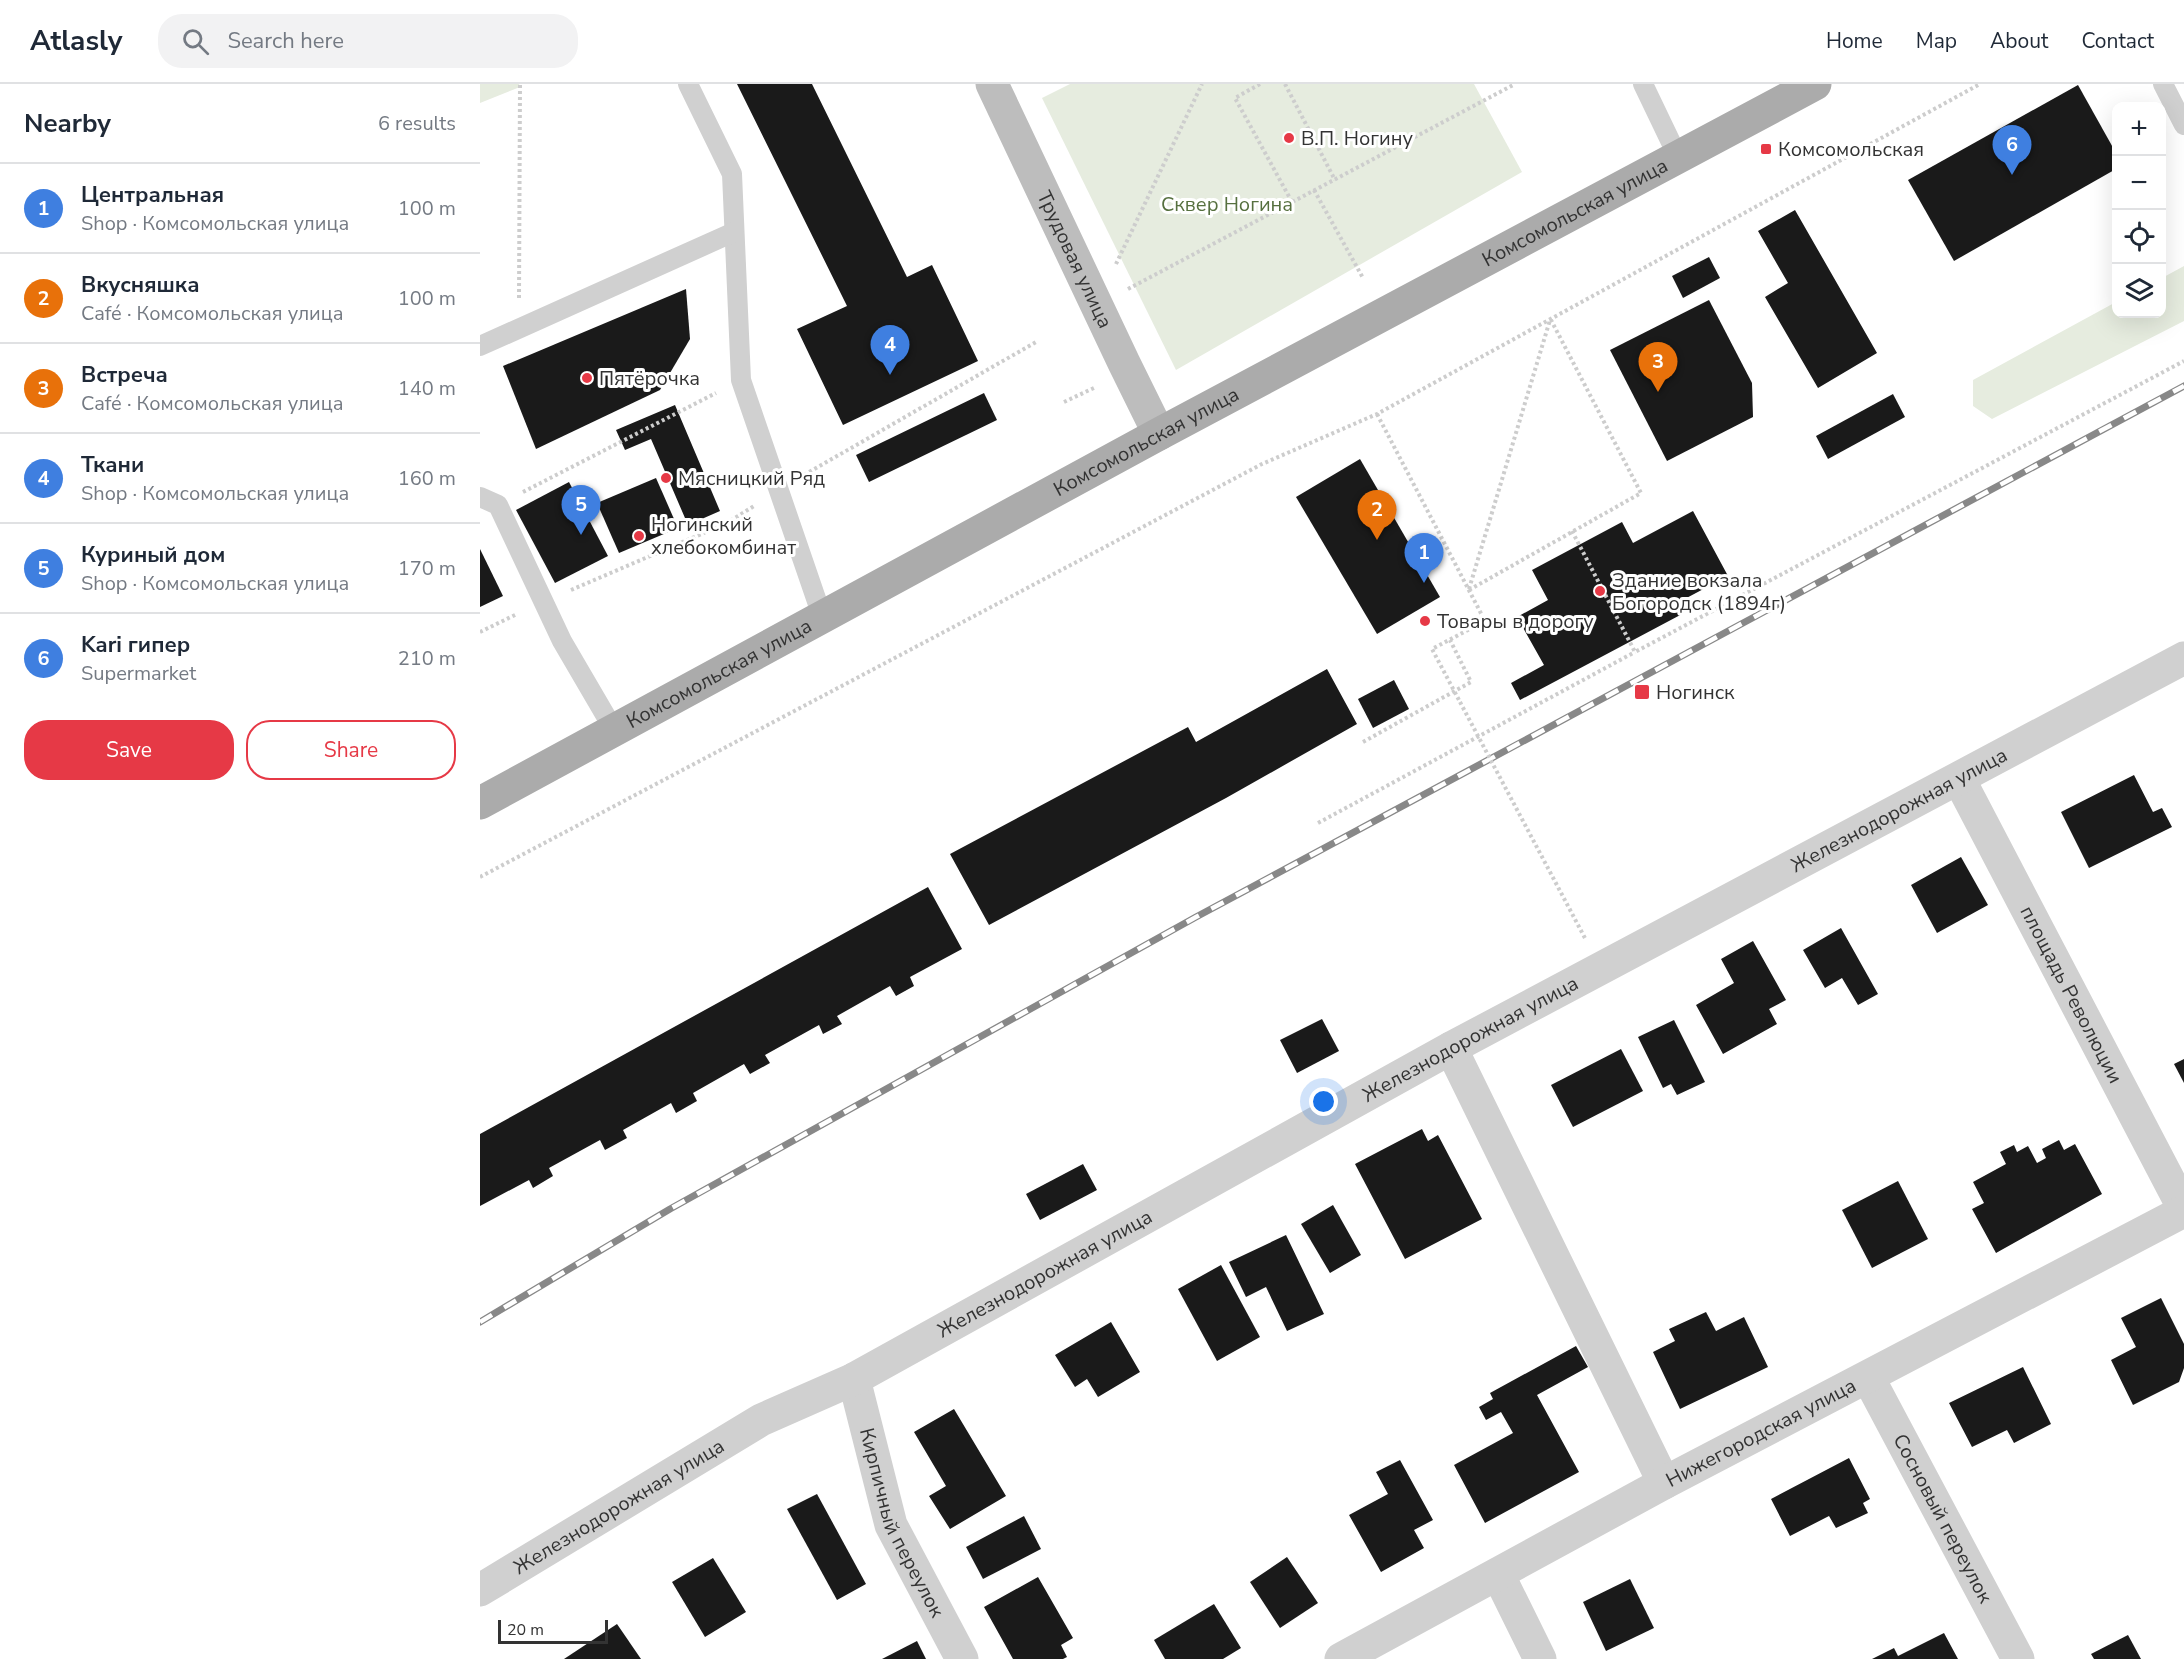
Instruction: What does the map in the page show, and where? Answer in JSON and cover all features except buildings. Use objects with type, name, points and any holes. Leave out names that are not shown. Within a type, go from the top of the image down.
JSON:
[{"type":"main road","name":"Комсомольская улица","points":[[480,803],[822,616],[1678,157],[1804,87]]},
{"type":"street","name":"Трудовая улица","points":[[993,84],[1124,363],[1160,434]]},
{"type":"street","name":"Железнодорожная улица","points":[[480,1590],[761,1420],[854,1379],[1451,1048],[2184,658]]},
{"type":"street","name":"площадь Революции","points":[[1959,779],[2184,1210]]},
{"type":"street","points":[[1451,1048],[1664,1483]]},
{"type":"street","name":"Нижегородская улица","points":[[1341,1659],[1664,1483],[2184,1210]]},
{"type":"street","name":"Сосновый переулок","points":[[1868,1377],[2018,1659]]},
{"type":"street","name":"Кирпичный переулок","points":[[854,1379],[891,1525],[962,1659]]},
{"type":"street","points":[[1498,1574],[1540,1659]]},
{"type":"lane","points":[[688,84],[732,174],[741,380],[822,616]]},
{"type":"lane","points":[[1643,84],[1678,157]]},
{"type":"lane","points":[[2163,84],[2184,125]]},
{"type":"lane","points":[[480,346],[734,232]]},
{"type":"lane","points":[[489,501],[562,641],[614,730]]},
{"type":"path","points":[[519,329],[520,84]]},
{"type":"path","points":[[1116,265],[1202,84]]},
{"type":"path","points":[[1258,84],[1235,98],[1292,202]]},
{"type":"path","points":[[1285,84],[1335,180]]},
{"type":"path","points":[[1126,290],[1515,84]]},
{"type":"path","points":[[480,877],[1262,464],[1377,414],[1980,84]]},
{"type":"path","points":[[1314,190],[1363,278]]},
{"type":"path","points":[[1469,590],[1641,493],[1551,320]]},
{"type":"path","points":[[1469,590],[1551,320]]},
{"type":"path","points":[[1318,823],[2184,361]]},
{"type":"path","points":[[489,501],[741,380]]},
{"type":"path","points":[[1377,414],[1485,621],[1432,649],[1586,940]]},
{"type":"path","points":[[1572,531],[1635,652]]},
{"type":"path","points":[[1363,742],[1471,682],[1450,640]]},
{"type":"green space","points":[[480,84],[519,84],[520,87],[480,103]]},
{"type":"green space","name":"Сквер Ногина","points":[[1070,84],[1474,84],[1522,172],[1176,370],[1042,98]]},
{"type":"green space","points":[[2184,266],[2184,321],[1992,419],[1973,406],[1973,380],[2112,304],[2112,318],[2166,318],[2166,276]]},
{"type":"railway","points":[[480,1322],[670,1209],[1196,917],[2184,386]]},
{"type":"place","name":"В.П. Ногину","points":[[1289,138]]},
{"type":"place","name":"Комсомольская","points":[[1766,149]]},
{"type":"place","name":"Kari гипер","points":[[2012,175]]},
{"type":"place","name":"Ткани","points":[[890,375]]},
{"type":"place","name":"Пятёрочка","points":[[587,378]]},
{"type":"place","name":"Встреча","points":[[1658,392]]},
{"type":"place","name":"Мясницкий Ряд","points":[[666,478]]},
{"type":"place","name":"Куриный дом","points":[[581,535]]},
{"type":"place","name":"Ногинский хлебокомбинат","points":[[639,536]]},
{"type":"place","name":"Вкусняшка","points":[[1377,540]]},
{"type":"place","name":"Центральная","points":[[1424,583]]},
{"type":"place","name":"Здание вокзала Богородск (1894г)","points":[[1600,591]]},
{"type":"place","name":"Товары в дорогу","points":[[1425,621]]},
{"type":"place","name":"Ногинск","points":[[1642,692]]}]
